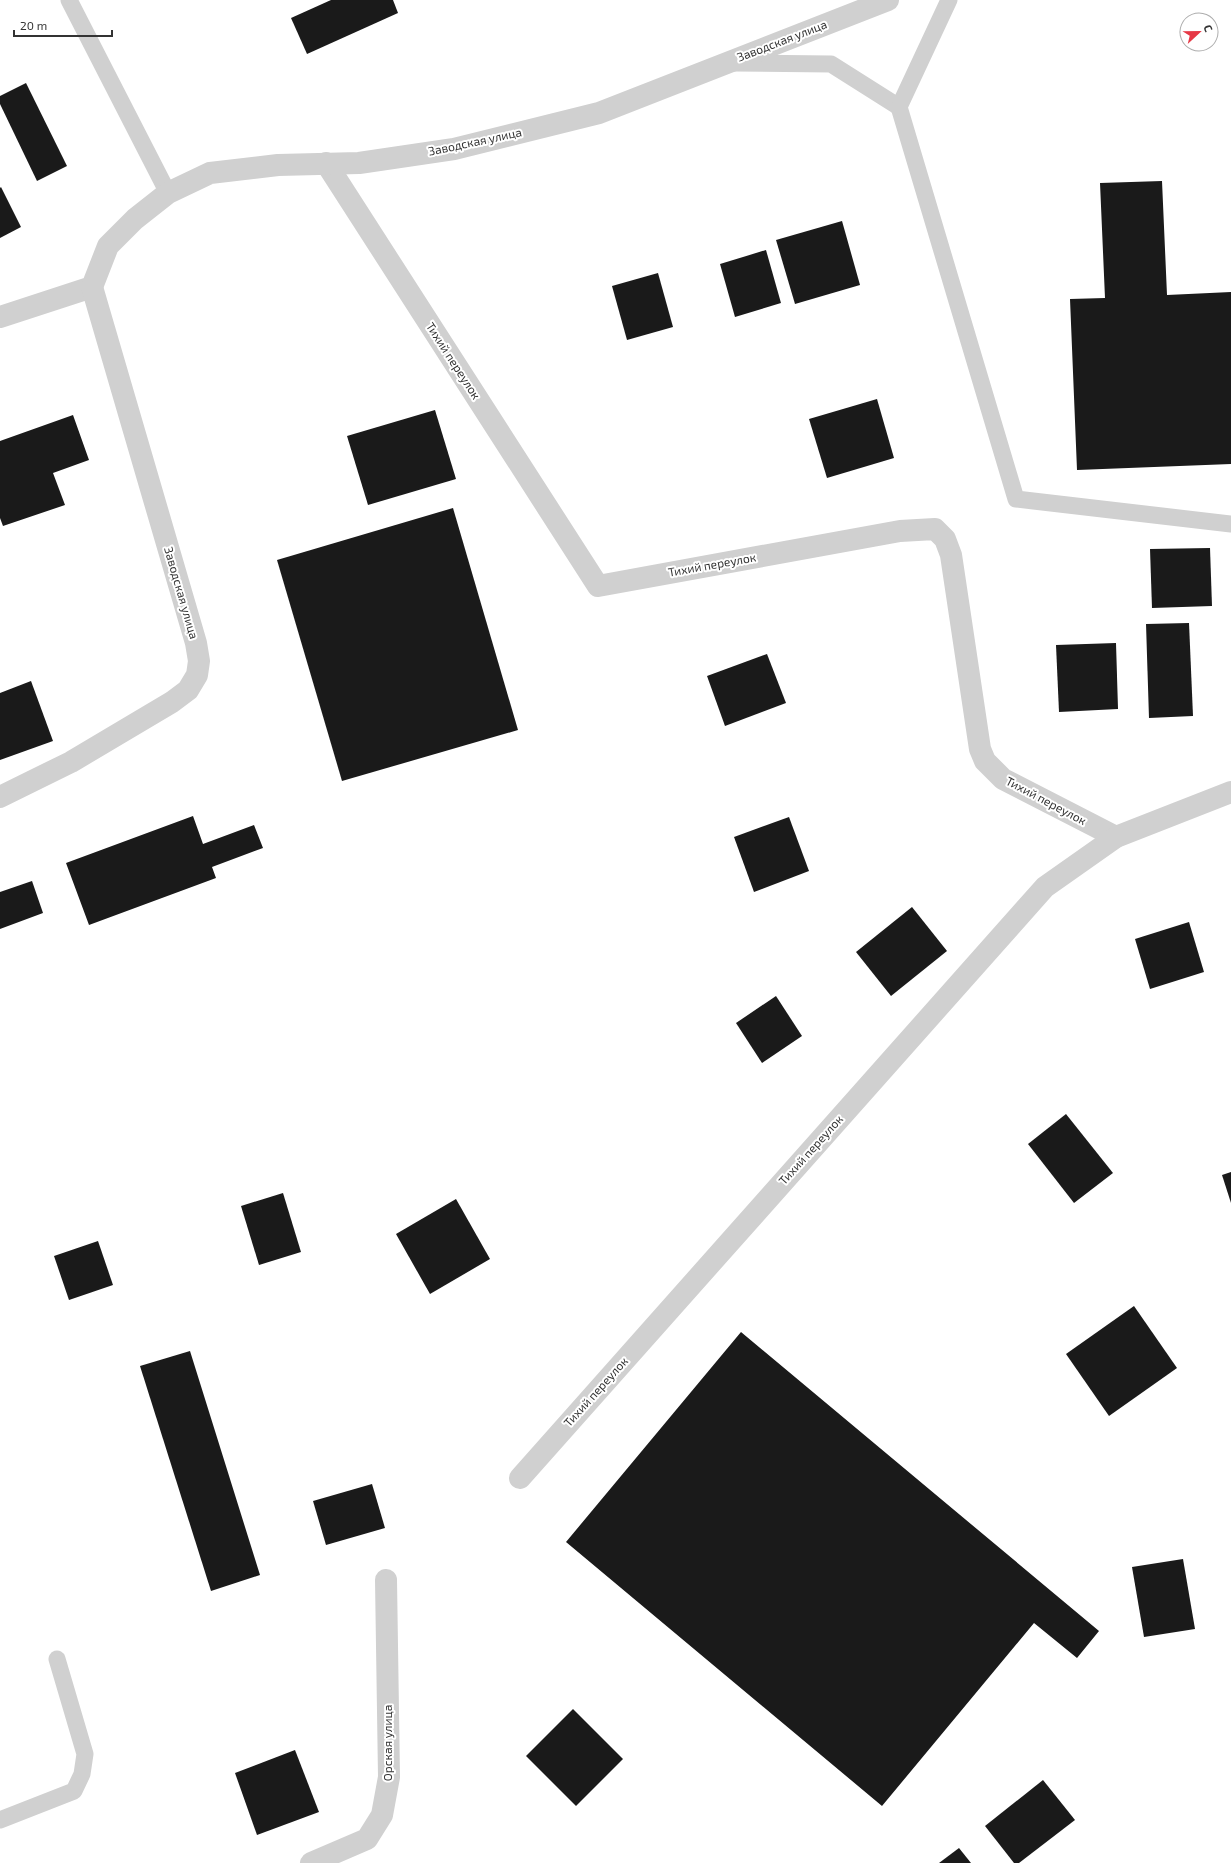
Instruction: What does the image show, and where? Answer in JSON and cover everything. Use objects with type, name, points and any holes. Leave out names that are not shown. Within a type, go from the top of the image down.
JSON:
[{"type":"street","name":"Заводская улица","points":[[0,797],[71,762],[172,702],[188,690],[197,674],[199,661],[196,643],[92,287],[108,246],[135,219],[168,194],[210,173],[278,165],[359,163],[454,149],[599,113],[888,0]]},
{"type":"street","name":"Тихий переулок","points":[[326,163],[598,586],[900,531],[935,529],[945,539],[951,555],[980,749],[985,761],[1003,780],[1116,837]]},
{"type":"street","points":[[0,317],[92,287]]},
{"type":"street","name":"Тихий переулок","points":[[520,1478],[1045,887],[1116,837],[1231,792]]},
{"type":"street","name":"Орская улица","points":[[311,1863],[367,1840],[382,1814],[389,1777],[386,1580]]},
{"type":"lane","points":[[69,0],[168,194]]},
{"type":"lane","points":[[899,107],[949,0]]},
{"type":"lane","points":[[728,62],[832,64],[899,107],[1016,499],[1231,524]]},
{"type":"lane","points":[[0,1820],[74,1791],[82,1774],[85,1754],[57,1659]]},
{"type":"building","points":[[331,0],[393,0],[398,13],[307,54],[291,18]]},
{"type":"building","points":[[26,83],[67,166],[37,181],[0,104],[0,96]]},
{"type":"building","points":[[1162,181],[1167,295],[1231,292],[1231,464],[1077,470],[1070,299],[1105,298],[1100,183]]},
{"type":"building","points":[[1,187],[21,227],[0,238],[0,188]]},
{"type":"building","points":[[842,221],[860,285],[795,304],[776,240]]},
{"type":"building","points":[[766,250],[781,303],[735,317],[720,264]]},
{"type":"building","points":[[658,273],[673,327],[627,340],[612,286]]},
{"type":"building","points":[[877,399],[894,458],[827,478],[809,419]]},
{"type":"building","points":[[435,410],[456,479],[368,505],[347,436]]},
{"type":"building","points":[[73,415],[89,460],[53,473],[65,505],[3,526],[0,518],[0,441]]},
{"type":"building","points":[[453,508],[518,730],[342,781],[277,560]]},
{"type":"building","points":[[1210,548],[1212,606],[1152,608],[1150,549]]},
{"type":"building","points":[[1189,623],[1193,716],[1149,718],[1146,624]]},
{"type":"building","points":[[1116,643],[1118,709],[1059,712],[1056,645]]},
{"type":"building","points":[[767,654],[786,703],[725,726],[707,676]]},
{"type":"building","points":[[31,681],[53,741],[0,760],[0,693]]},
{"type":"building","points":[[193,816],[203,844],[254,825],[263,848],[212,867],[216,878],[89,925],[66,863]]},
{"type":"building","points":[[789,817],[809,871],[754,892],[734,837]]},
{"type":"building","points":[[32,881],[43,913],[0,929],[0,892]]},
{"type":"building","points":[[912,907],[947,951],[891,996],[856,952]]},
{"type":"building","points":[[1189,922],[1204,972],[1150,989],[1135,939]]},
{"type":"building","points":[[776,996],[802,1036],[762,1063],[736,1023]]},
{"type":"building","points":[[1066,1114],[1113,1173],[1074,1203],[1028,1144]]},
{"type":"building","points":[[1231,1172],[1231,1203],[1222,1175]]},
{"type":"building","points":[[283,1193],[301,1252],[259,1265],[241,1206]]},
{"type":"building","points":[[456,1199],[490,1259],[430,1294],[396,1234]]},
{"type":"building","points":[[98,1241],[113,1285],[69,1300],[54,1256]]},
{"type":"building","points":[[1134,1306],[1177,1368],[1109,1416],[1066,1354]]},
{"type":"building","points":[[741,1332],[1099,1631],[1077,1658],[1034,1623],[882,1806],[566,1542]]},
{"type":"building","points":[[190,1351],[260,1575],[211,1591],[140,1366]]},
{"type":"building","points":[[372,1484],[385,1528],[326,1545],[313,1501]]},
{"type":"building","points":[[1183,1559],[1195,1629],[1144,1637],[1132,1567]]},
{"type":"building","points":[[573,1709],[623,1759],[576,1806],[526,1756]]},
{"type":"building","points":[[295,1750],[319,1812],[257,1835],[235,1773]]},
{"type":"building","points":[[1043,1780],[1075,1820],[1019,1863],[1014,1863],[985,1826]]},
{"type":"building","points":[[959,1848],[971,1863],[939,1863]]}]
